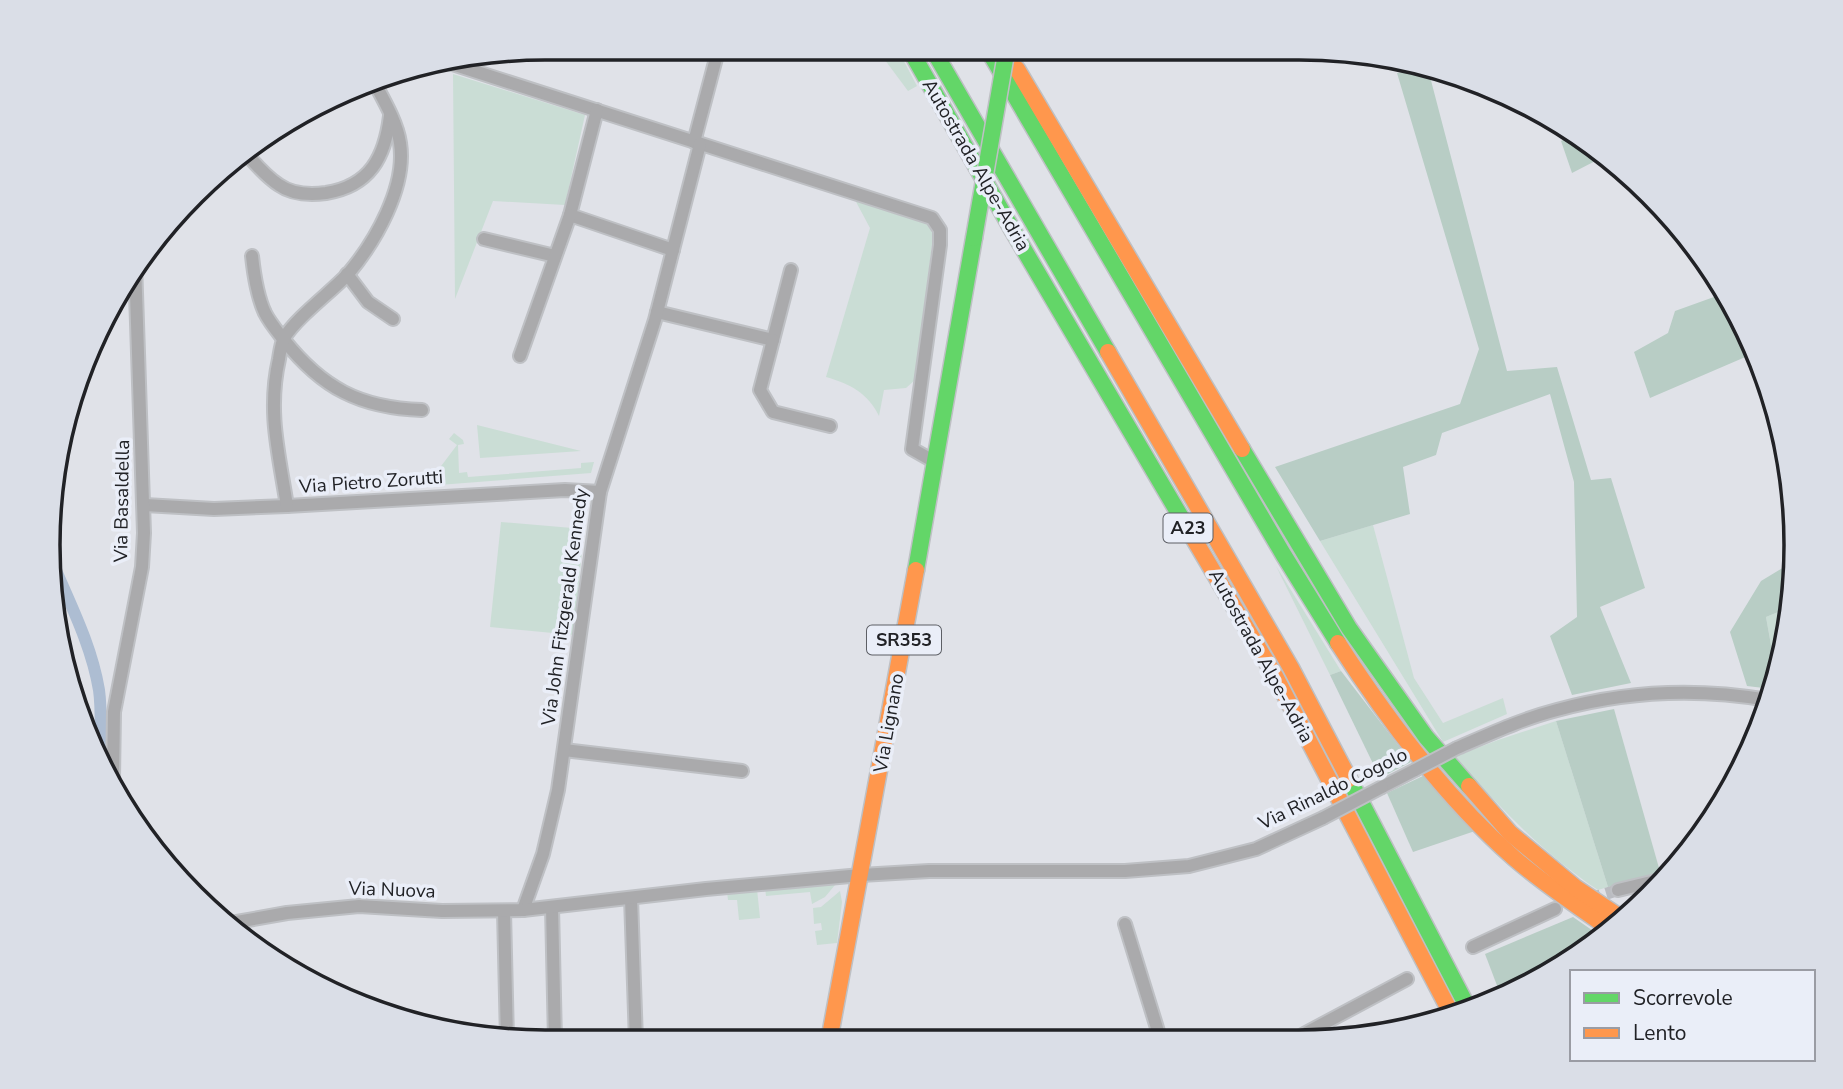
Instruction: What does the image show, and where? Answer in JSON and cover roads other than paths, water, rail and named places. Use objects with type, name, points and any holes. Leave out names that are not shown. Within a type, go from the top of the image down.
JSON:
[{"type":"main road","name":"Autostrada Alpe-Adria","points":[[916,60],[1013,231],[1275,676],[1447,1006]]},
{"type":"main road","name":"Autostrada Alpe-Adria","points":[[939,60],[1291,667],[1464,1000]]},
{"type":"main road","points":[[994,60],[1290,567],[1348,658],[1411,746],[1504,849],[1565,898],[1601,923]]},
{"type":"main road","name":"Via Lignano","points":[[831,1030],[935,462],[1004,60]]},
{"type":"main road","points":[[1013,60],[1349,628],[1419,727],[1510,833],[1576,888],[1613,913]]},
{"type":"main road","name":"A23","points":[[1430,933],[1474,997]]},
{"type":"main road","name":"A23","points":[[1415,941],[1439,1008]]},
{"type":"street","name":"Via John Fitzgerald Kennedy","points":[[523,910],[543,854],[558,790],[600,492],[657,312],[716,60]]},
{"type":"street","points":[[462,67],[925,215],[937,224],[940,230],[940,245],[912,449],[935,462]]},
{"type":"street","points":[[287,506],[272,415],[276,370],[284,339],[348,274],[377,233],[395,190],[401,145],[377,89]]},
{"type":"street","points":[[520,356],[570,215],[597,110]]},
{"type":"street","points":[[251,159],[280,186],[296,193],[315,194],[353,186],[377,161],[387,141],[390,116]]},
{"type":"street","points":[[570,215],[673,250]]},
{"type":"street","points":[[484,239],[555,256]]},
{"type":"street","points":[[252,256],[260,299],[266,314],[297,357],[317,377],[359,400],[382,406],[422,410]]},
{"type":"street","points":[[791,270],[760,390],[773,412],[830,426]]},
{"type":"street","points":[[348,274],[368,302],[393,318]]},
{"type":"street","name":"Via Basaldella","points":[[113,765],[114,712],[142,567],[145,505],[136,283]]},
{"type":"street","points":[[657,312],[773,340]]},
{"type":"street","name":"Via Pietro Zorutti","points":[[145,505],[214,509],[565,490],[600,492]]},
{"type":"street","name":"Via Rinaldo Cogolo","points":[[861,875],[929,871],[1125,871],[1189,866],[1256,849],[1323,818],[1457,748],[1558,709],[1601,701],[1684,692],[1727,693],[1758,698]]},
{"type":"street","points":[[564,750],[742,771]]},
{"type":"street","name":"Via Nuova","points":[[240,921],[287,913],[359,906],[442,911],[523,910],[861,875]]},
{"type":"street","points":[[1618,890],[1644,884]]},
{"type":"street","points":[[631,898],[636,1030]]},
{"type":"street","points":[[552,907],[555,1030]]},
{"type":"street","points":[[1473,947],[1555,909]]},
{"type":"street","points":[[504,911],[507,1027]]},
{"type":"street","points":[[1125,924],[1158,1030]]},
{"type":"street","points":[[1313,1029],[1407,979]]},
{"type":"waterway","points":[[62,584],[84,637],[95,672],[100,698],[101,740]]},
{"type":"tunnel","points":[[1589,899],[1618,890]]}]
